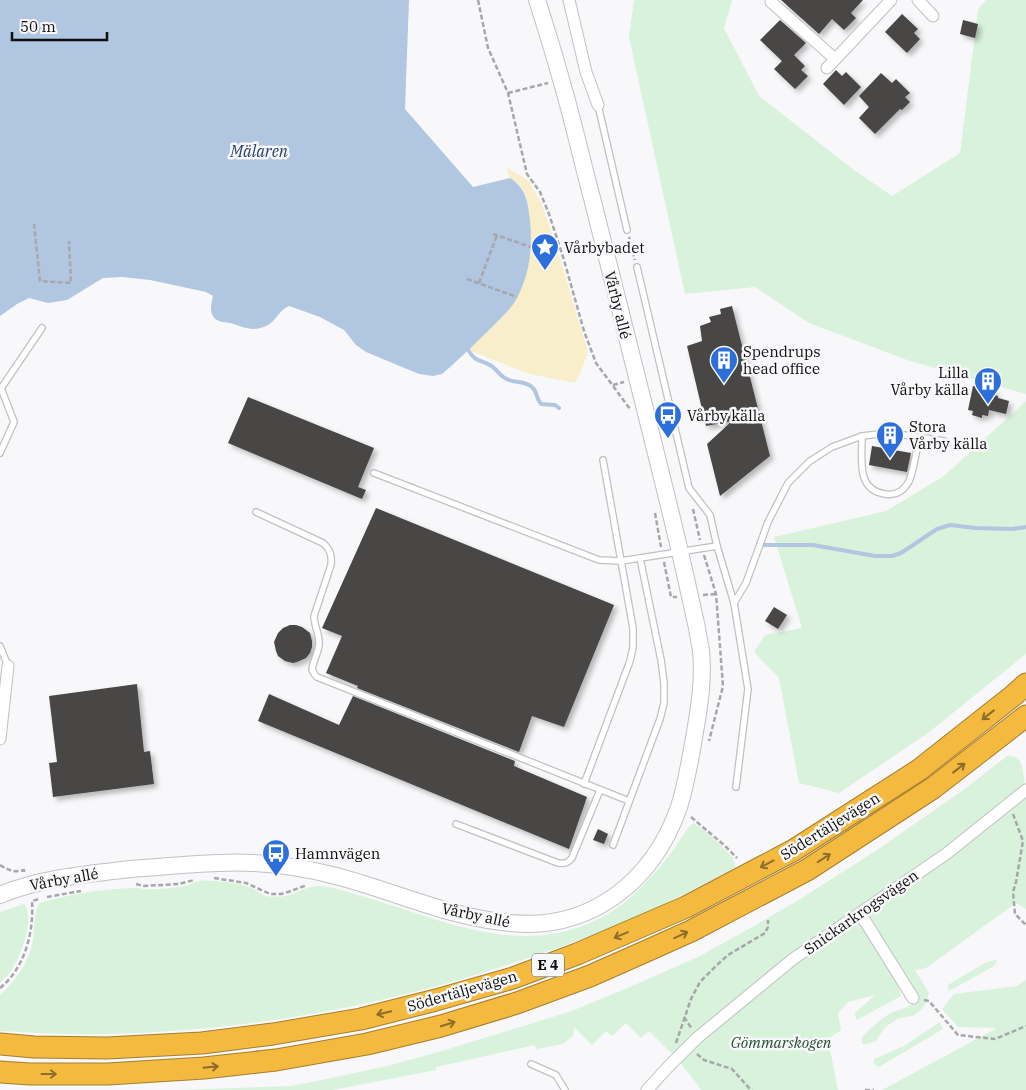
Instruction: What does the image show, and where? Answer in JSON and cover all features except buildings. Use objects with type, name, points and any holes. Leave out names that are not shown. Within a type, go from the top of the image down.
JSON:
[{"type":"highway","name":"Södertäljevägen","points":[[0,1044],[34,1047],[108,1048],[202,1043],[273,1034],[361,1019],[513,978],[577,954],[686,908],[794,850],[919,770],[1026,684]]},
{"type":"highway","name":"Södertäljevägen","points":[[0,1072],[108,1074],[204,1068],[276,1060],[367,1044],[441,1026],[517,1003],[590,976],[691,931],[807,870],[932,788],[1026,716]]},
{"type":"street","name":"Vårby allé","points":[[0,894],[46,881],[106,872],[168,866],[228,863],[260,864],[292,867],[335,876],[464,915],[496,922],[546,924],[579,916],[612,898],[634,879],[659,847],[679,807],[689,768],[701,699],[701,652],[680,552],[562,79],[537,0]]},
{"type":"street","points":[[569,0],[586,72],[598,105]]},
{"type":"street","points":[[772,2],[831,63],[891,0]]},
{"type":"street","points":[[918,0],[933,16]]},
{"type":"street","points":[[0,739],[8,666]]},
{"type":"street","name":"Snickarkrogsvägen","points":[[647,1090],[697,1038],[793,959],[946,854],[1026,790]]},
{"type":"street","points":[[860,913],[913,998]]},
{"type":"lane","points":[[598,105],[627,230]]},
{"type":"lane","points":[[637,267],[689,488],[710,515],[734,603],[748,689],[736,787]]},
{"type":"lane","points":[[0,453],[14,422],[1,389],[42,328]]},
{"type":"lane","points":[[734,603],[746,583],[768,522],[788,483],[810,461],[832,448],[862,436],[898,434],[944,441]]},
{"type":"lane","points":[[862,436],[861,466],[866,484],[874,491],[888,495],[901,492],[910,481],[919,437]]},
{"type":"lane","points":[[584,784],[630,661],[633,647],[632,628],[603,460]]},
{"type":"lane","points":[[374,472],[599,560],[621,561],[717,546]]},
{"type":"lane","points":[[256,512],[323,543],[330,552],[332,558],[331,565],[314,616],[319,639],[319,646],[312,666],[315,675],[629,801]]},
{"type":"lane","points":[[612,845],[660,720],[664,703],[665,692],[662,660],[640,558]]},
{"type":"lane","points":[[0,646],[8,666]]},
{"type":"lane","points":[[456,824],[564,864],[572,858],[600,790]]},
{"type":"lane","points":[[531,1064],[556,1075],[565,1090]]},
{"type":"path","points":[[478,0],[488,48],[508,93],[527,174],[540,192],[549,214],[584,331],[596,364],[632,412]]},
{"type":"path","points":[[34,224],[40,281],[71,283],[69,241]]},
{"type":"path","points":[[627,230],[637,267]]},
{"type":"path","points":[[493,234],[531,247]]},
{"type":"path","points":[[479,283],[497,235]]},
{"type":"path","points":[[467,279],[516,297]]},
{"type":"path","points":[[653,506],[671,598],[716,594]]},
{"type":"path","points":[[1009,804],[1024,842],[1013,892],[1015,914],[1026,925]]},
{"type":"path","points":[[688,824],[691,817],[738,858]]},
{"type":"path","points":[[210,878],[246,884],[266,893],[275,894],[288,892],[313,883]]},
{"type":"path","points":[[131,884],[143,886],[179,884],[199,879]]},
{"type":"path","points":[[0,988],[15,973],[26,947],[30,930],[32,901],[84,890]]},
{"type":"path","points":[[684,1017],[694,991],[716,964],[764,933],[768,927],[768,920]]},
{"type":"path","points":[[913,998],[929,1002],[958,1035],[995,1039],[1026,1026]]},
{"type":"path","points":[[688,1047],[704,1060],[732,1069],[752,1090]]},
{"type":"path","points":[[865,1090],[874,1090]]},
{"type":"green space","points":[[634,0],[732,0],[724,28],[759,96],[854,170],[892,196],[960,153],[978,10],[986,0],[1026,0],[1026,394],[907,360],[809,323],[755,287],[685,294],[629,37]]},
{"type":"green space","points":[[1026,401],[1026,654],[928,733],[839,793],[799,783],[779,678],[754,652],[765,635],[802,628],[774,537],[886,511],[944,476]]},
{"type":"green space","name":"Gömmarskogen","points":[[1007,756],[1013,756],[1020,762],[1026,786],[1026,909],[1016,903],[926,968],[915,970],[929,993],[926,1003],[913,1016],[899,1018],[885,1027],[876,1041],[862,1044],[862,1037],[885,1016],[909,1006],[918,995],[906,975],[898,982],[901,996],[857,1020],[854,1014],[875,995],[848,1002],[838,1013],[841,1030],[828,1039],[838,1090],[701,1090],[683,1066],[649,1031],[641,1038],[626,1023],[612,1036],[606,1031],[592,1045],[574,1027],[573,1036],[563,1044],[536,1049],[535,1045],[436,1067],[436,1070],[333,1090],[177,1090],[291,1086],[322,1080],[387,1066],[442,1051],[572,1011],[698,957],[797,901],[877,850],[966,788]]},
{"type":"green space","points":[[693,823],[724,848],[733,859],[736,867],[677,898],[612,927],[554,949],[474,975],[372,1002],[267,1021],[161,1032],[54,1034],[0,1031],[0,995],[24,966],[30,952],[36,911],[40,903],[99,891],[182,887],[204,881],[241,885],[266,896],[277,897],[309,887],[320,886],[334,888],[483,932],[537,936],[565,931],[592,922],[615,909],[636,893],[654,874]]},
{"type":"green space","points":[[24,904],[27,911],[28,928],[22,948],[15,965],[0,983],[0,912]]},
{"type":"green space","points":[[998,959],[994,966],[948,991],[948,985],[985,963]]},
{"type":"green space","points":[[1026,980],[1026,1090],[882,1090],[997,1028],[958,1027],[942,1009],[954,994],[1017,986]]},
{"type":"green space","points":[[940,1022],[943,1029],[879,1067],[874,1064],[874,1059],[904,1046]]},
{"type":"sand","name":"Vårbybadet","points":[[506,167],[529,181],[542,205],[557,249],[588,352],[575,383],[530,374],[468,350],[502,317],[514,302],[525,279],[531,246],[528,204],[525,193],[518,183],[510,178]]},
{"type":"water","name":"Mälaren","points":[[0,0],[409,0],[405,109],[473,187],[510,178],[516,182],[526,197],[531,242],[529,264],[523,284],[514,303],[449,368],[442,374],[433,376],[419,374],[366,352],[356,345],[344,330],[320,317],[289,306],[268,325],[253,329],[216,319],[211,311],[213,296],[206,292],[150,280],[122,277],[103,278],[67,300],[48,303],[29,298],[0,316]]},
{"type":"waterway","points":[[468,350],[475,358],[492,366],[504,378],[532,387],[541,404],[555,405],[559,408]]},
{"type":"waterway","points":[[763,545],[813,545],[875,556],[892,556],[901,553],[937,529],[950,525],[1012,529],[1026,527]]},
{"type":"place","name":"Vårbybadet","points":[[545,271]]},
{"type":"place","name":"Spendrups head office","points":[[724,384]]},
{"type":"place","name":"Lilla Vårby källa","points":[[988,405]]},
{"type":"place","name":"Vårby källa","points":[[668,439]]},
{"type":"place","name":"Stora Vårby källa","points":[[890,459]]},
{"type":"place","name":"Hamnvägen","points":[[276,877]]}]
